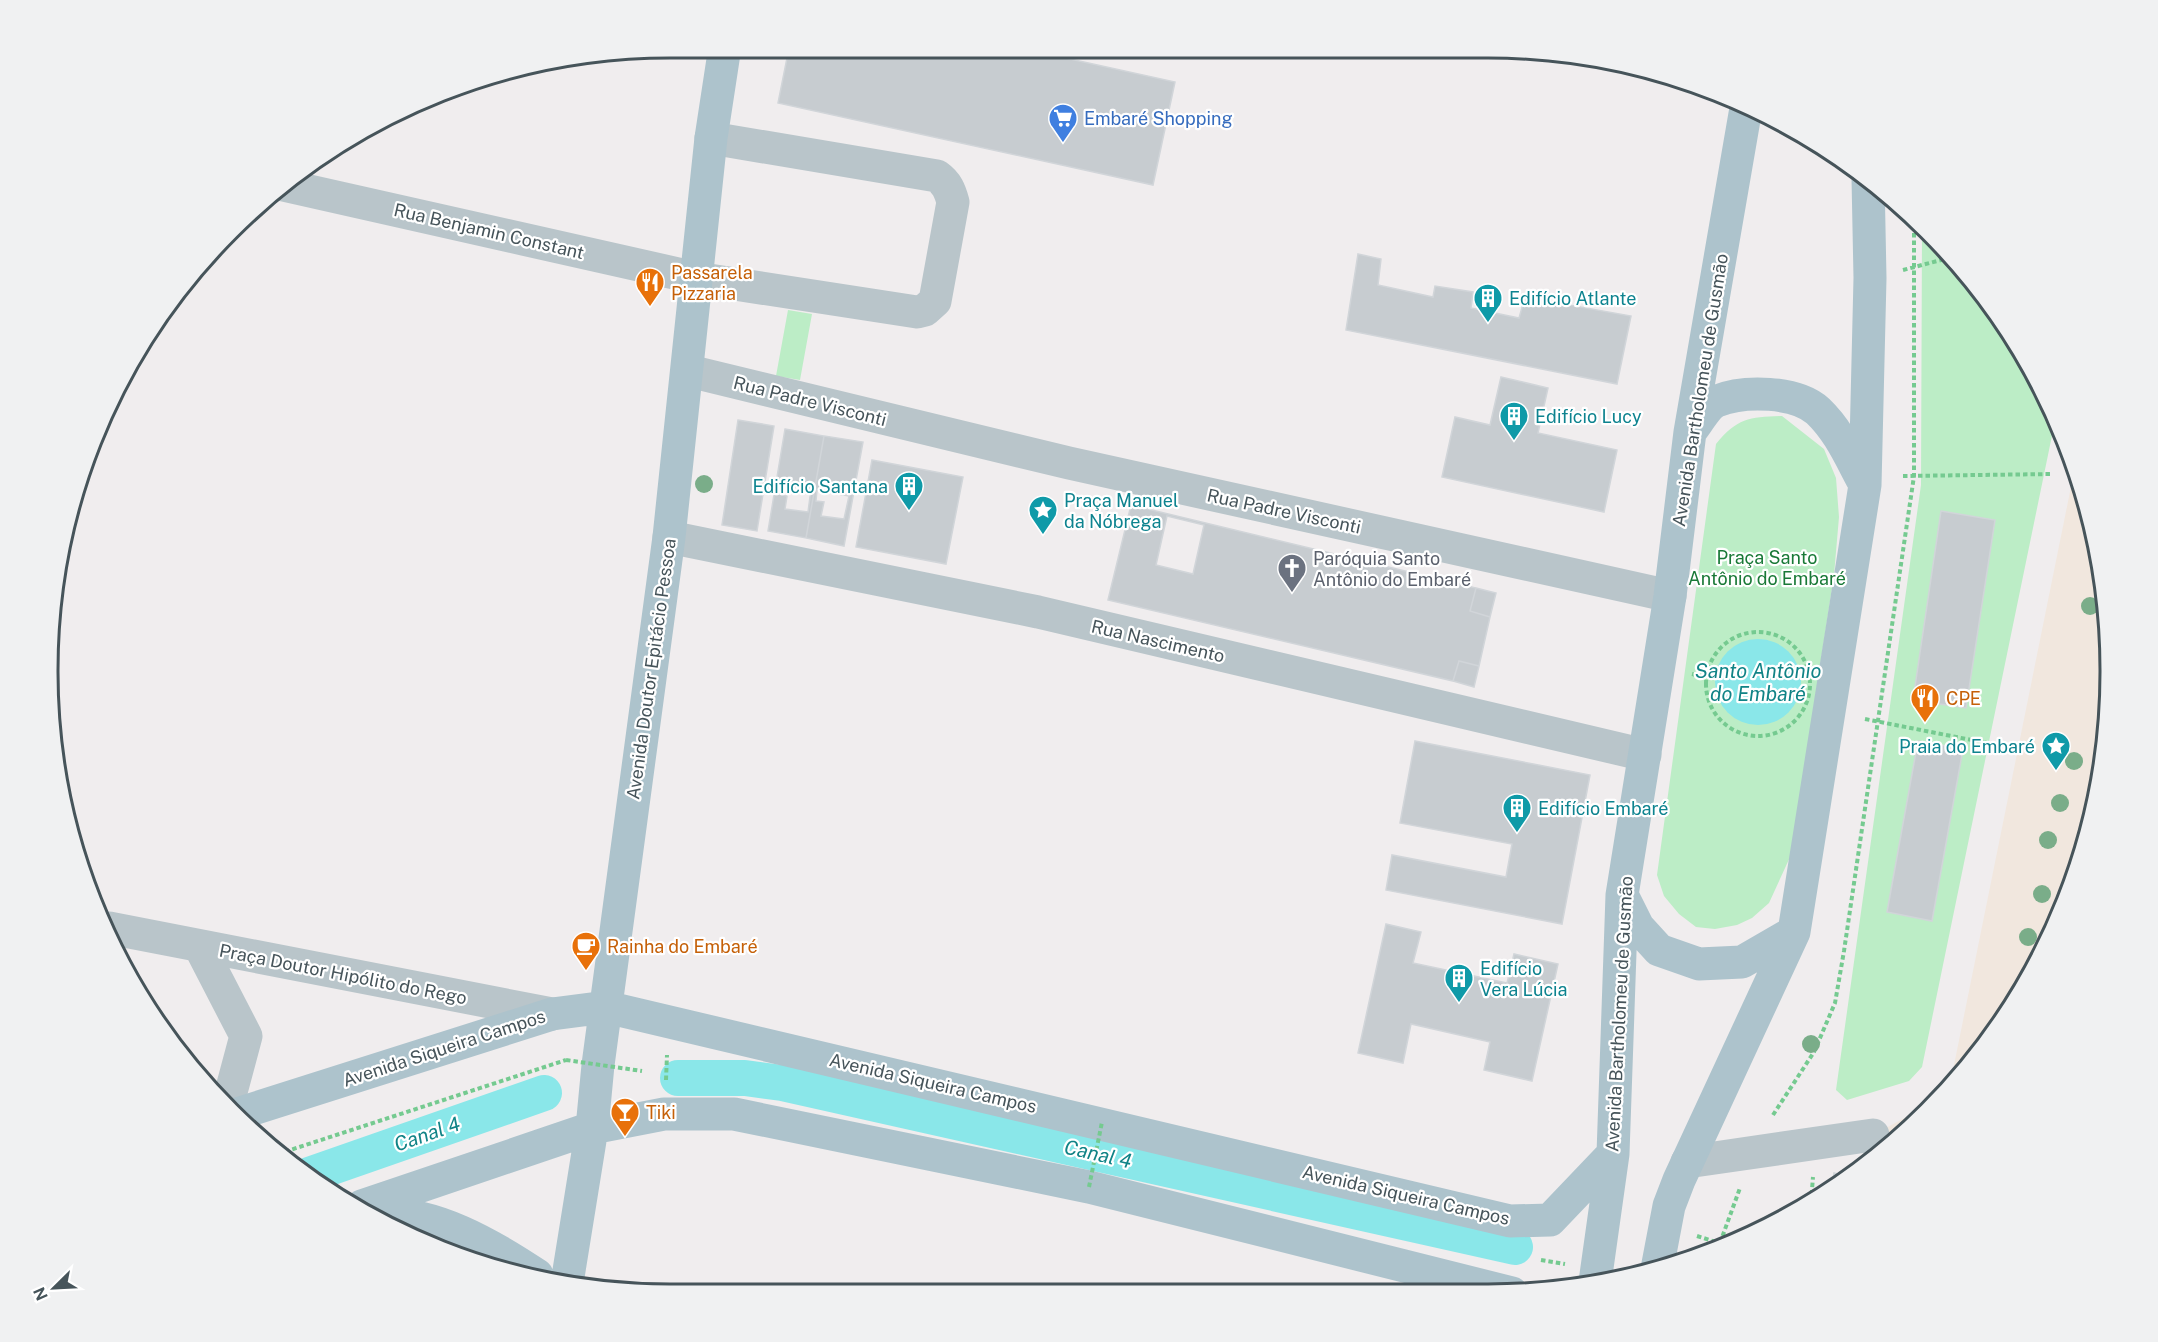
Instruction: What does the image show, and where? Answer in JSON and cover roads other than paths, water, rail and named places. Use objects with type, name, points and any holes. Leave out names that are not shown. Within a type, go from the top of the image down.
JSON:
[{"type":"main road","name":"Avenida Doutor Epitácio Pessoa","points":[[568,1274],[592,1128],[582,1062],[606,1007],[669,537],[689,371],[711,138],[723,58]]},
{"type":"main road","name":"Avenida Bartholomeu de Gusmão","points":[[1596,1274],[1613,1154],[1622,895],[1670,596],[1690,432],[1745,116]]},
{"type":"main road","points":[[1658,1259],[1669,1206],[1687,1162],[1794,932],[1865,485],[1870,278],[1868,192]]},
{"type":"main road","points":[[1690,432],[1715,401],[1745,395],[1781,393],[1817,410],[1841,439],[1865,485]]},
{"type":"main road","points":[[1622,895],[1638,927],[1659,950],[1699,964],[1742,962],[1794,932]]},
{"type":"main road","name":"Avenida Siqueira Campos","points":[[246,1111],[552,1014],[606,1007],[1102,1122],[1510,1221],[1550,1220],[1613,1154]]},
{"type":"main road","points":[[370,1203],[592,1128],[664,1114],[734,1114],[1089,1187],[1476,1284]]},
{"type":"main road","points":[[387,1213],[421,1219],[450,1228],[523,1265]]},
{"type":"street","name":"Rua Benjamin Constant","points":[[295,188],[696,278],[917,312],[930,305],[937,293],[953,202],[950,190],[937,176],[711,138]]},
{"type":"street","name":"Rua Padre Visconti","points":[[689,371],[1069,463],[1670,596]]},
{"type":"street","name":"Rua Nascimento","points":[[669,537],[1038,612],[1645,755]]},
{"type":"street","points":[[116,930],[200,947]]},
{"type":"street","name":"Praça Doutor Hipólito do Rego","points":[[200,947],[552,1014]]},
{"type":"street","name":"Praça Doutor Hipólito do Rego","points":[[200,947],[246,1036],[230,1096]]},
{"type":"street","points":[[1687,1162],[1873,1135]]},
{"type":"water","name":"Santo Antônio do Embaré","points":[[1758,639],[1782,646],[1794,658],[1801,682],[1794,706],[1782,718],[1758,725],[1734,718],[1722,706],[1715,682],[1722,658],[1734,646]]},
{"type":"waterway","name":"Canal 4","points":[[678,1078],[745,1078],[782,1083],[1515,1247]]},
{"type":"waterway","name":"Canal 4","points":[[319,1172],[544,1093]]},
{"type":"place","name":"Embaré Shopping","points":[[1063,144]]},
{"type":"place","name":"Passarela Pizzaria","points":[[650,308]]},
{"type":"place","name":"Edifício Atlante","points":[[1488,324]]},
{"type":"place","name":"Edifício Lucy","points":[[1514,442]]},
{"type":"place","name":"Edifício Santana","points":[[909,512]]},
{"type":"place","name":"Praça Manuel da Nóbrega","points":[[1043,536]]},
{"type":"place","name":"Paróquia Santo Antônio do Embaré","points":[[1292,594]]},
{"type":"place","name":"CPE","points":[[1925,724]]},
{"type":"place","name":"Praia do Embaré","points":[[2056,772]]},
{"type":"place","name":"Edifício Embaré","points":[[1517,834]]},
{"type":"place","name":"Rainha do Embaré","points":[[586,972]]},
{"type":"place","name":"Edifício Vera Lúcia","points":[[1459,1004]]},
{"type":"place","name":"Tiki","points":[[625,1138]]},
{"type":"park label","name":"Praça Santo Antônio do Embaré","points":[[1767,567]]}]
